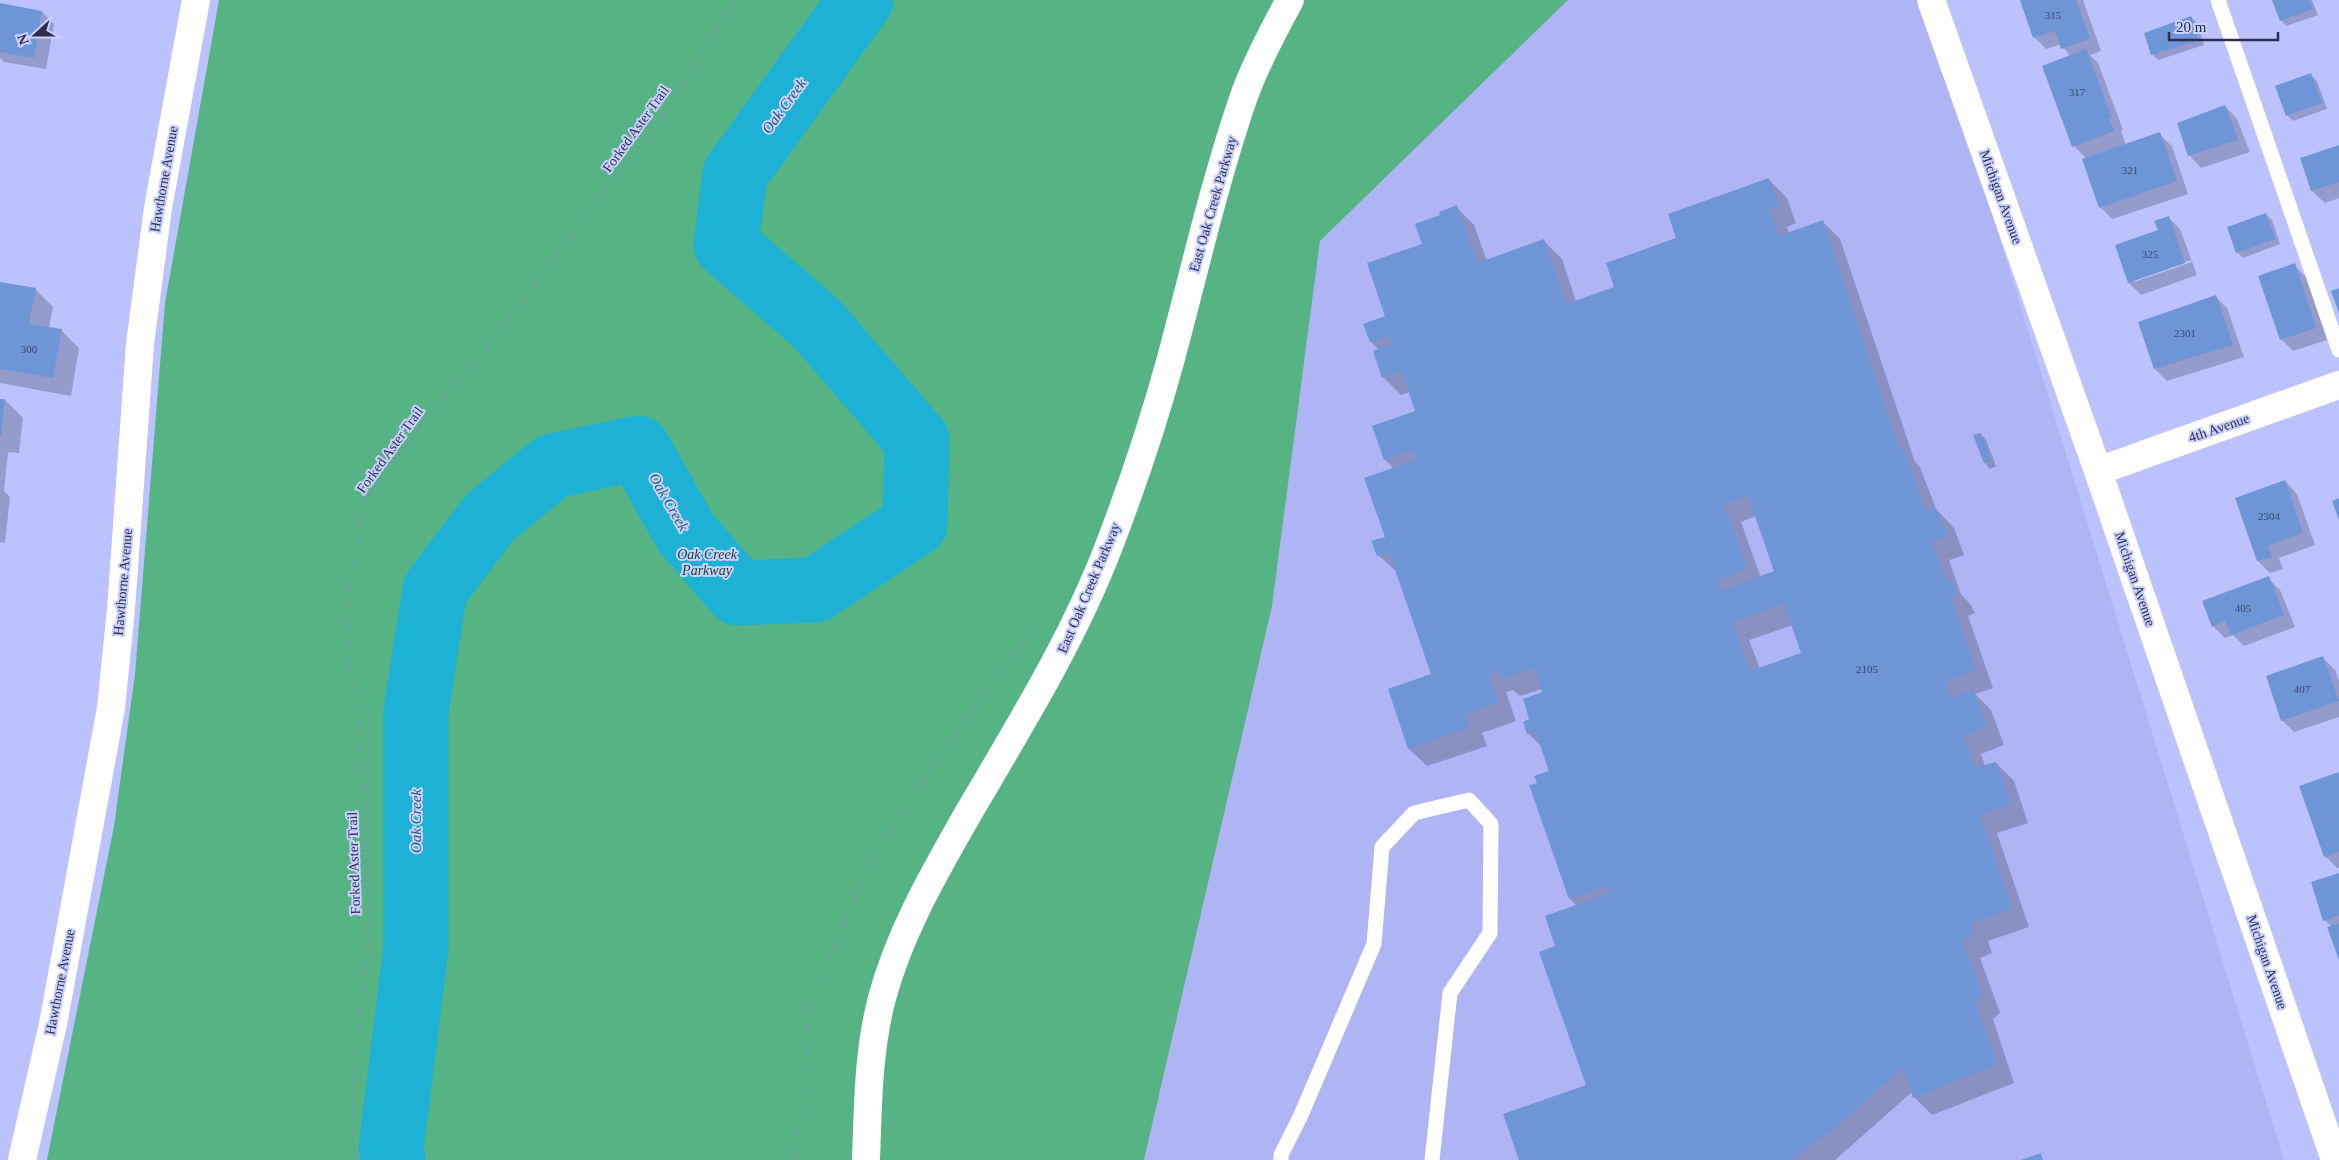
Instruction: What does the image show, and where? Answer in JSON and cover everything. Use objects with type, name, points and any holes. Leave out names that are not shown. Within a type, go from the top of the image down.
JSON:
[{"type":"street","name":"Hawthorne Avenue","points":[[22,1160],[53,1024],[111,708],[121,609],[140,344],[158,208],[196,0]]},
{"type":"street","name":"East Oak Creek Parkway","points":[[866,1160],[868,1097],[875,1029],[883,995],[898,951],[925,888],[1064,648],[1109,546],[1169,365],[1210,210],[1244,96],[1269,38],[1290,0]]},
{"type":"street","name":"Michigan Avenue","points":[[1931,0],[2098,471],[2334,1160]]},
{"type":"street","name":"4th Avenue","points":[[2098,471],[2339,385]]},
{"type":"lane","points":[[2218,0],[2339,350]]},
{"type":"lane","points":[[1281,1160],[1281,1155],[1301,1115],[1374,944],[1382,847],[1414,813],[1469,800],[1491,824],[1490,933],[1450,993],[1432,1160]]},
{"type":"path","name":"Forked Aster Trail","points":[[356,1160],[352,1107],[368,936],[362,769],[350,676],[348,588],[365,500],[423,423],[507,321],[589,210],[656,125],[736,0]]},
{"type":"path","points":[[796,1160],[810,1006],[869,862],[994,679],[1037,623]]},
{"type":"shaded area","points":[[1568,0],[1926,0],[2284,1160],[1144,1160],[1272,606],[1320,241]]},
{"type":"green space","name":"Oak Creek Parkway","points":[[219,0],[1568,0],[1320,241],[1272,606],[1144,1160],[47,1160],[114,826],[135,674],[165,303]]},
{"type":"building","points":[[2020,0],[2076,0],[2090,39],[2061,49],[2055,31],[2033,38]]},
{"type":"building","points":[[2272,0],[2309,0],[2313,9],[2280,21]]},
{"type":"building","points":[[0,3],[42,11],[34,58],[0,52]]},
{"type":"building","points":[[2191,16],[2199,40],[2151,55],[2144,33]]},
{"type":"building","points":[[2086,49],[2112,118],[2109,119],[2114,131],[2072,147],[2042,66]]},
{"type":"building","points":[[2311,73],[2322,103],[2286,116],[2275,86]]},
{"type":"building","points":[[2225,105],[2238,140],[2188,156],[2177,123]]},
{"type":"building","points":[[2160,132],[2177,181],[2099,208],[2082,159]]},
{"type":"building","points":[[2339,145],[2339,182],[2311,191],[2300,158]]},
{"type":"building","points":[[1769,178],[1779,206],[1770,209],[1779,236],[1823,220],[1899,449],[1903,448],[1926,512],[1936,508],[1947,537],[1932,542],[1944,575],[1954,585],[1958,595],[1951,598],[1976,670],[1945,681],[1951,699],[1973,690],[1987,727],[1964,736],[1975,768],[1996,762],[2011,805],[1980,815],[2012,909],[1971,923],[1975,935],[1962,940],[1983,995],[1975,1001],[1997,1065],[1913,1098],[1903,1067],[1847,1118],[1793,1160],[1519,1160],[1503,1114],[1586,1085],[1539,952],[1555,946],[1545,916],[1610,893],[1608,886],[1569,899],[1529,785],[1537,783],[1534,776],[1549,771],[1535,731],[1527,734],[1523,722],[1529,719],[1523,699],[1542,692],[1534,668],[1501,679],[1498,671],[1489,674],[1498,703],[1465,715],[1470,728],[1408,749],[1388,689],[1431,674],[1389,552],[1377,556],[1371,541],[1385,537],[1364,478],[1416,460],[1413,450],[1384,460],[1372,426],[1415,411],[1402,371],[1382,378],[1373,351],[1392,344],[1389,336],[1370,342],[1363,324],[1385,316],[1367,263],[1422,244],[1415,224],[1440,215],[1439,212],[1457,205],[1477,263],[1544,239],[1566,304],[1614,287],[1606,263],[1676,238],[1668,214]],"holes":[[[1748,496],[1774,571],[1720,591],[1718,579],[1747,569],[1724,504]],[[1784,604],[1801,653],[1750,671],[1732,623]]]},
{"type":"building","points":[[2266,213],[2275,239],[2236,253],[2227,227]]},
{"type":"building","points":[[2169,216],[2185,263],[2128,283],[2115,245],[2158,230],[2154,221]]},
{"type":"building","points":[[2295,263],[2316,328],[2280,340],[2258,276]]},
{"type":"building","points":[[0,282],[36,288],[29,324],[62,329],[53,378],[0,369]]},
{"type":"building","points":[[2339,288],[2339,313],[2331,291]]},
{"type":"building","points":[[2216,295],[2233,345],[2154,369],[2138,322]]},
{"type":"building","points":[[0,399],[5,399],[1,436],[0,436]]},
{"type":"building","points":[[1981,433],[1991,461],[1984,463],[1973,435]]},
{"type":"building","points":[[2285,480],[2303,533],[2268,546],[2272,557],[2257,561],[2235,498]]},
{"type":"building","points":[[2339,498],[2339,520],[2332,501]]},
{"type":"building","points":[[2269,576],[2284,615],[2231,635],[2225,621],[2212,627],[2202,601]]},
{"type":"building","points":[[2323,656],[2339,701],[2281,721],[2266,676]]},
{"type":"building","points":[[2339,772],[2339,851],[2324,857],[2299,786]]},
{"type":"building","points":[[2339,873],[2339,915],[2323,921],[2311,882]]},
{"type":"building","points":[[2339,923],[2339,960],[2327,927]]},
{"type":"building","points":[[2041,1153],[2043,1160],[2021,1160]]},
{"type":"waterway","name":"Oak Creek","points":[[393,1160],[391,1149],[416,948],[416,711],[435,590],[490,517],[553,466],[638,448],[686,533],[738,593],[815,590],[915,524],[917,440],[817,324],[726,245],[735,174],[861,0]]}]
